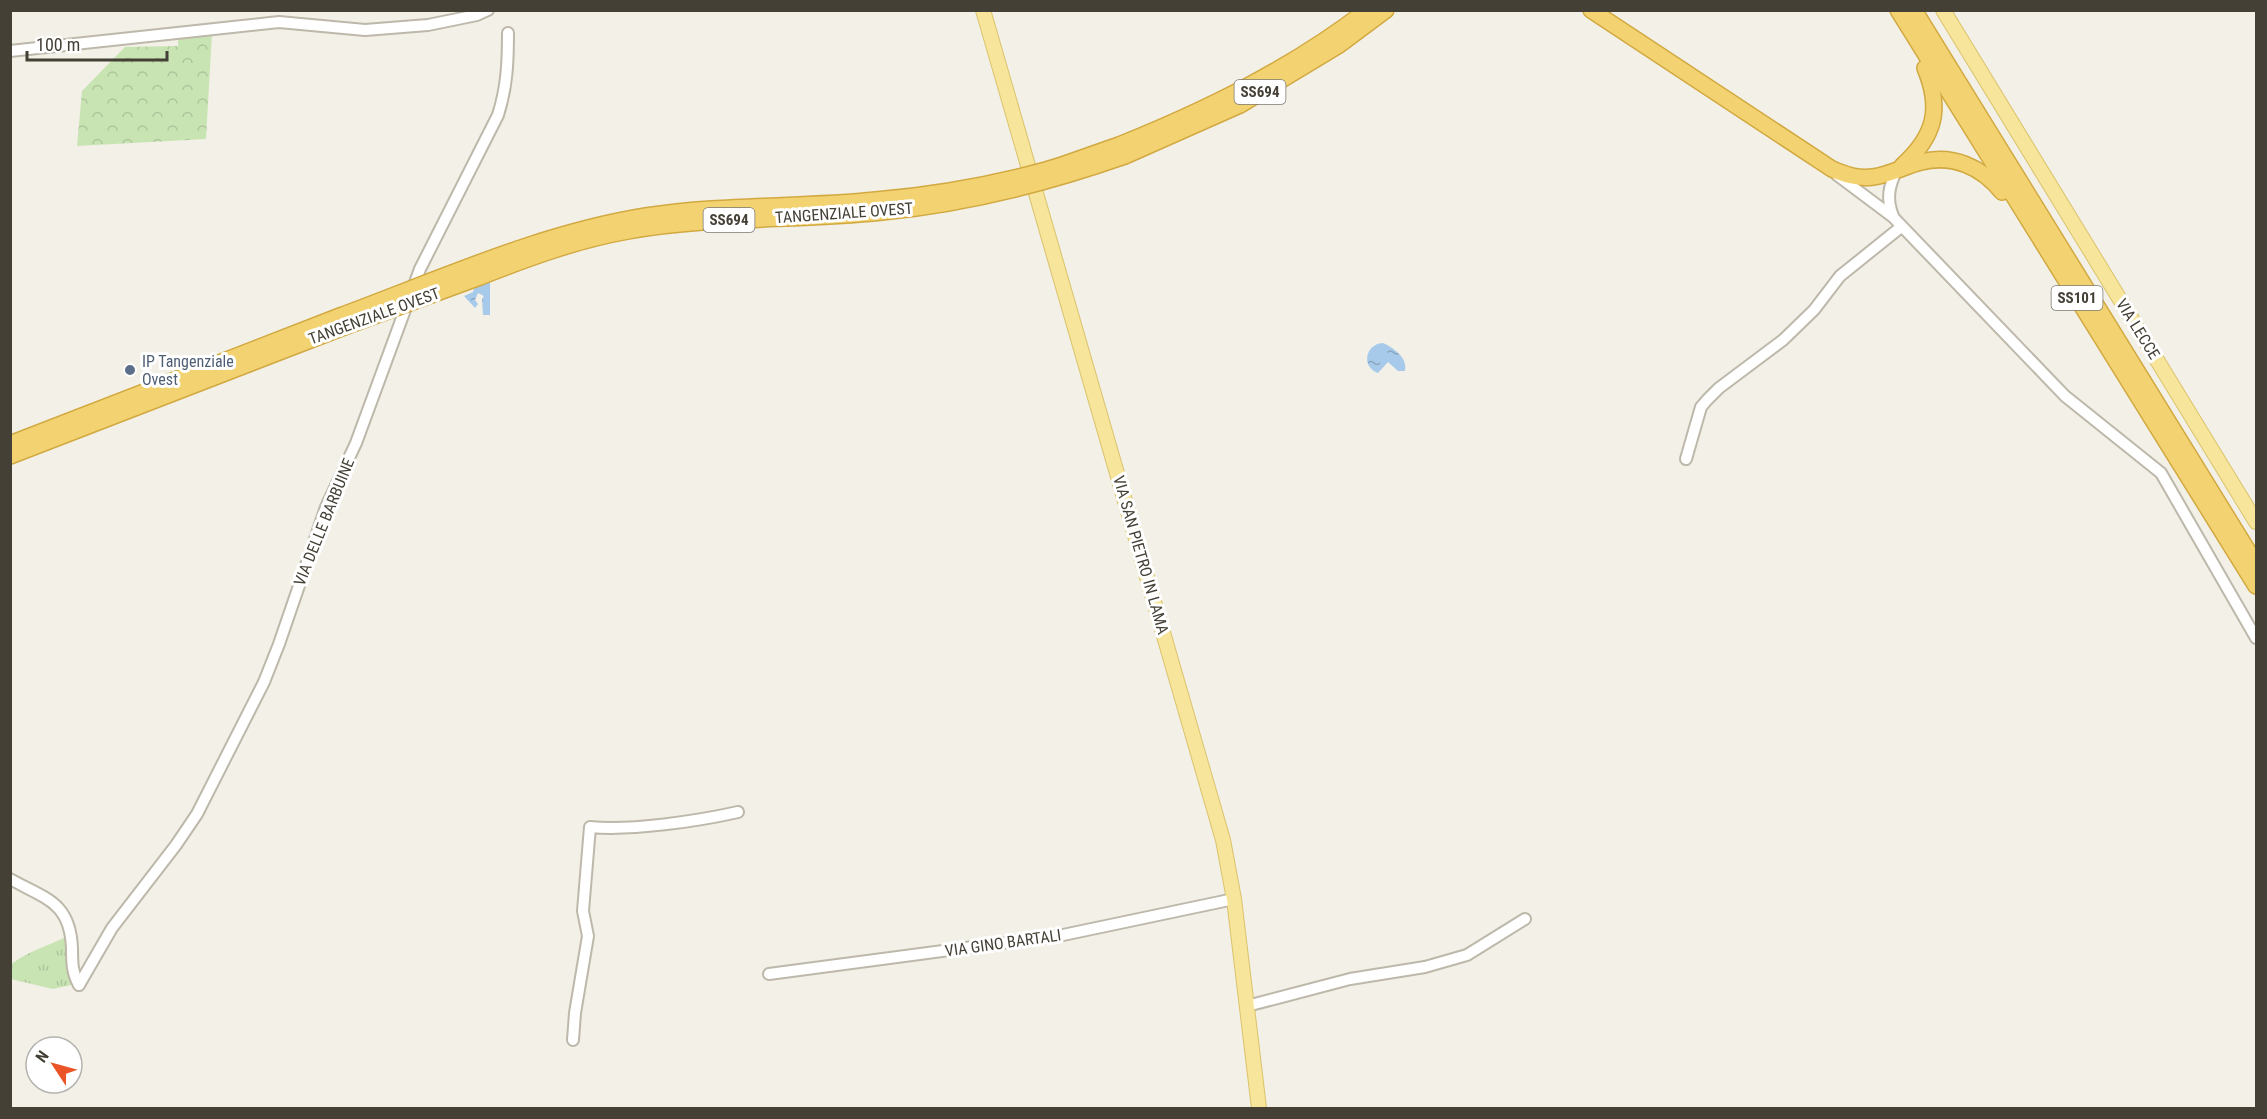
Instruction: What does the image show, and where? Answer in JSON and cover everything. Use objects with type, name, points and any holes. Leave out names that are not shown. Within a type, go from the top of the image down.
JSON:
[{"type":"highway","points":[[1312,48],[1358,10]]},
{"type":"highway","name":"TANGENZIALE OVEST","points":[[1122,151],[1232,95],[1312,48],[1367,10]]},
{"type":"highway","name":"TANGENZIALE OVEST","points":[[10,456],[342,322],[503,254],[550,238],[602,224],[697,210],[832,204],[931,193],[987,184],[1122,151],[1240,105],[1339,45],[1386,10]]},
{"type":"highway","points":[[1339,45],[1364,33],[1395,10]]},
{"type":"highway","points":[[1591,10],[1816,159],[1848,176],[1873,177],[1936,159],[1967,164],[1988,177],[2002,193],[2060,280],[2074,294]]},
{"type":"highway","points":[[1596,10],[1610,22]]},
{"type":"highway","points":[[1892,10],[1924,65],[1932,85],[1935,103],[1929,133],[1912,157],[1898,170]]},
{"type":"highway","name":"SS101","points":[[1898,10],[2256,586]]},
{"type":"highway","name":"SS101","points":[[1914,10],[2256,564]]},
{"type":"highway","name":"TANGENZIALE OVEST","points":[[10,444],[342,322]]},
{"type":"main road","name":"VIA SAN PIETRO IN LAMA","points":[[983,10],[1223,840],[1234,899],[1259,1108]]},
{"type":"main road","name":"VIA LECCE","points":[[1943,10],[2256,522]]},
{"type":"street","points":[[10,51],[279,22],[365,30],[417,26],[477,15],[488,10]]},
{"type":"street","name":"VIA DELLE BARBUINE","points":[[10,879],[48,900],[59,908],[68,920],[74,976],[79,985],[112,928],[177,845],[197,814],[264,682],[326,507],[356,443],[420,269],[498,115],[508,72],[508,33]]},
{"type":"street","points":[[1816,159],[1893,217],[2065,396],[2161,473],[2256,638]]},
{"type":"street","points":[[1893,217],[1889,207],[1889,188],[1898,170]]},
{"type":"street","points":[[1686,459],[1701,407],[1707,399],[1783,340],[1814,310],[1840,276],[1901,227]]},
{"type":"street","points":[[573,1040],[575,1012],[588,936],[583,910],[590,827],[603,828],[714,818],[738,812]]},
{"type":"street","name":"VIA GINO BARTALI","points":[[769,974],[1063,935],[1234,899]]},
{"type":"street","points":[[1247,1006],[1350,979],[1425,967],[1467,955],[1526,920]]},
{"type":"green space","points":[[212,33],[206,139],[77,146],[82,91],[125,47],[178,46],[178,38]]},
{"type":"green space","points":[[68,936],[73,984],[53,989],[11,979],[10,965],[31,952]]},
{"type":"water","points":[[490,273],[490,315],[483,315],[482,299],[484,296],[478,293],[475,300],[478,304],[475,308],[464,296],[473,292],[477,279]]},
{"type":"water","points":[[1383,343],[1402,358],[1405,371],[1398,371],[1388,362],[1378,373],[1369,366],[1367,356],[1369,351],[1377,344]]},
{"type":"place","name":"IP Tangenziale Ovest","points":[[130,370]]}]
